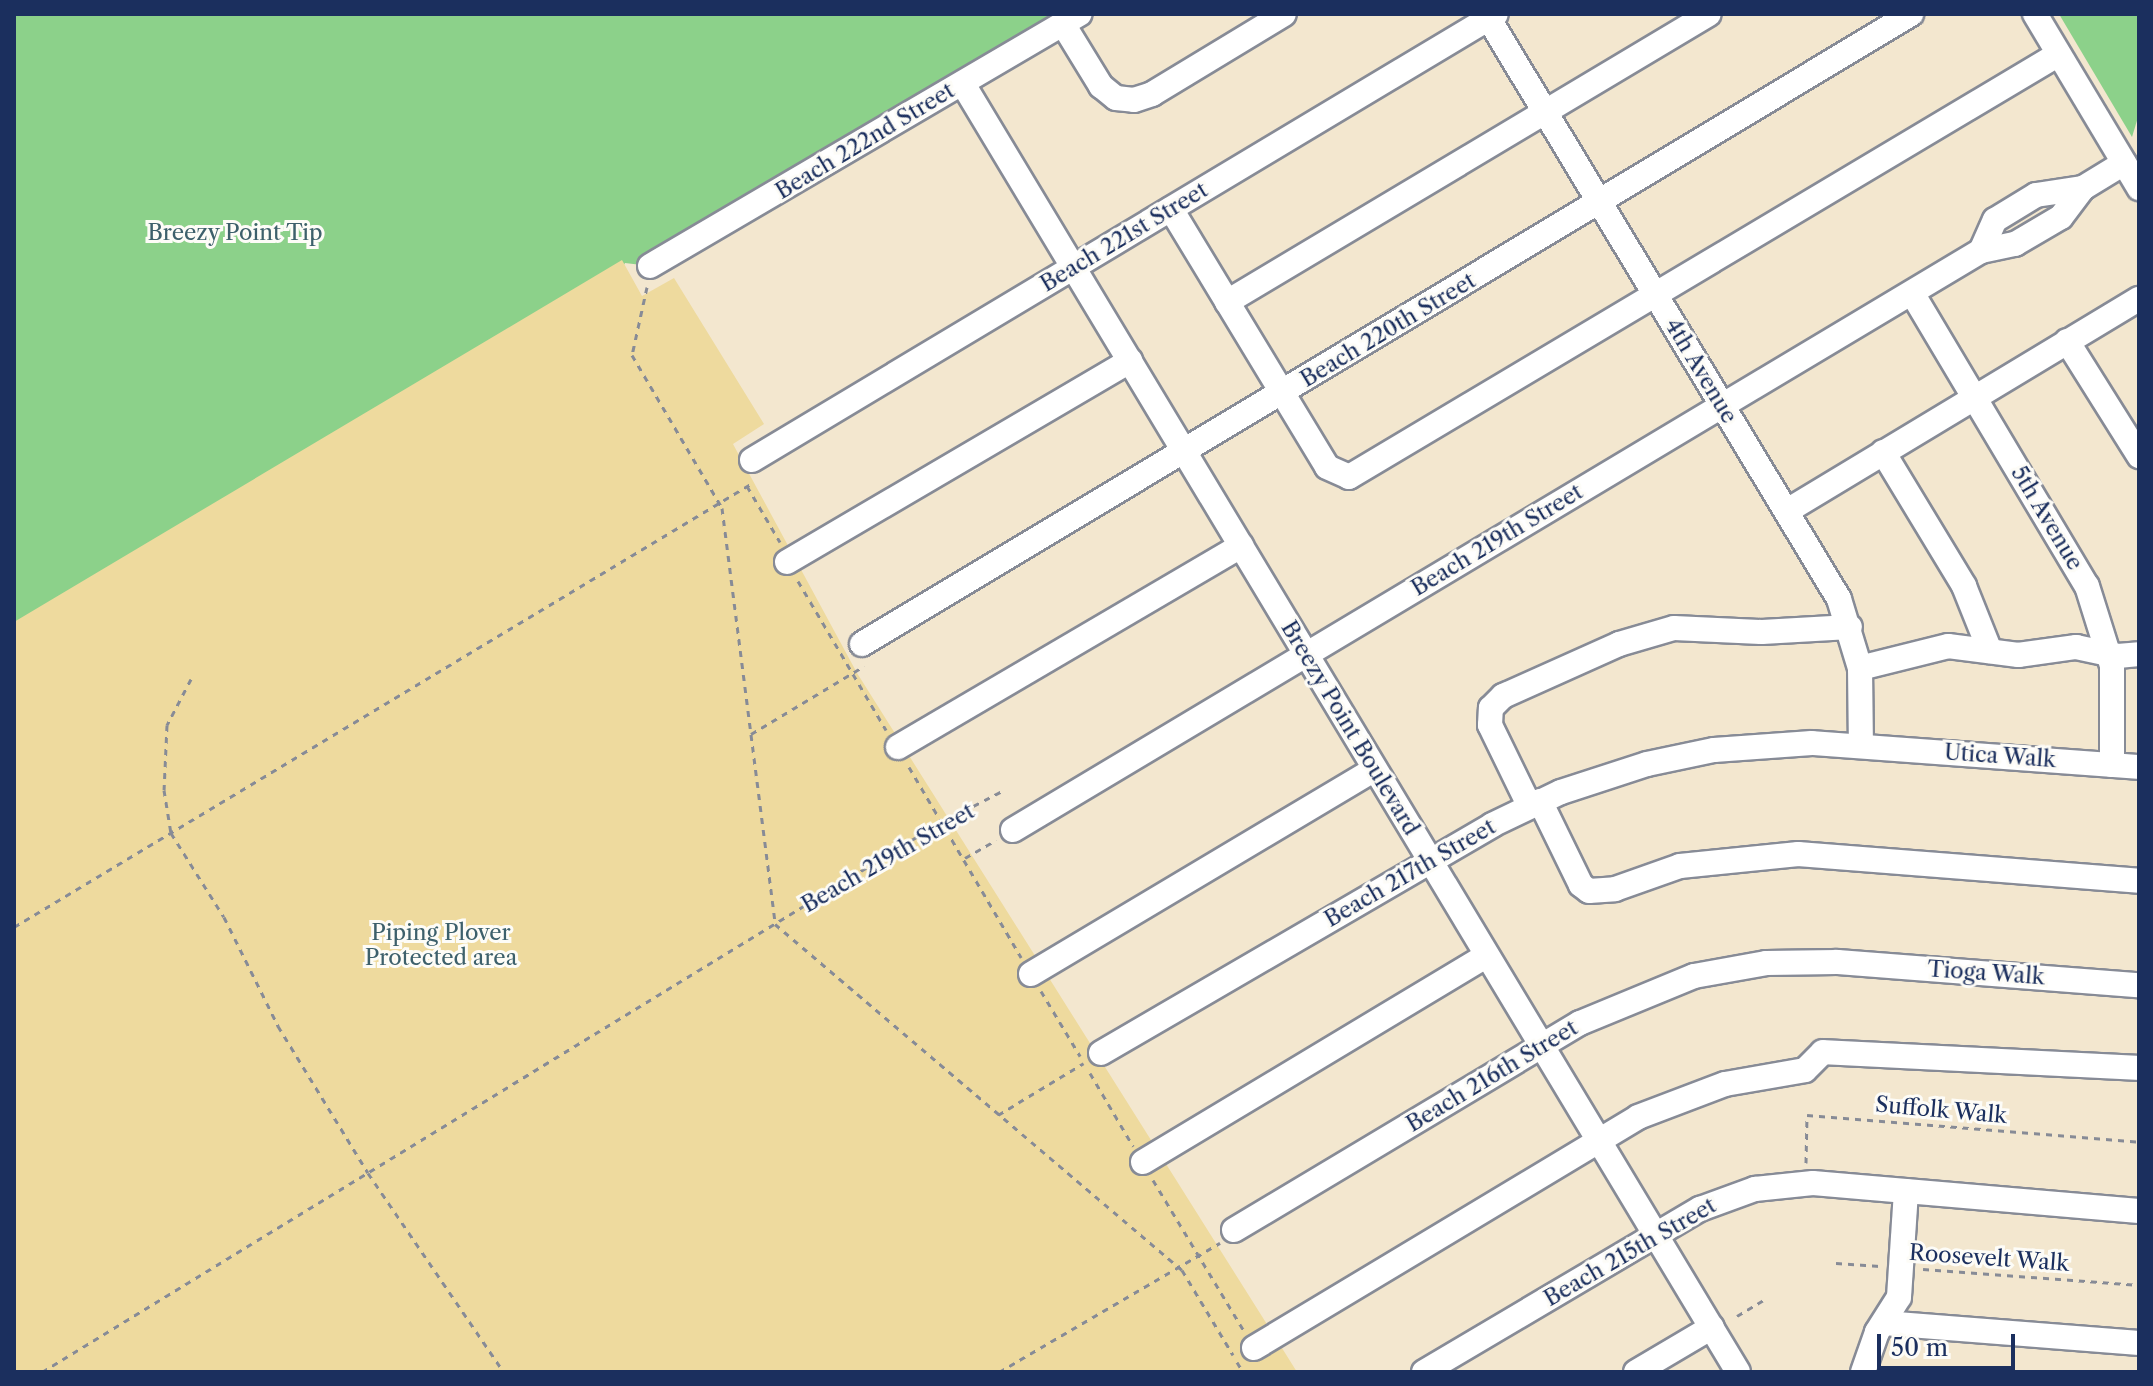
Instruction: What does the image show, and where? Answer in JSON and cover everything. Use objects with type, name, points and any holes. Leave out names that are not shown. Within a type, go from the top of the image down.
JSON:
[{"type":"street","points":[[1071,19],[1101,86],[1116,98],[1134,100],[1284,14]]},
{"type":"street","points":[[1227,302],[1709,14]]},
{"type":"street","name":"Beach 220th Street","points":[[866,653],[1184,452],[1911,14]]},
{"type":"street","points":[[2035,14],[2139,188]]},
{"type":"street","name":"4th Avenue","points":[[1490,15],[1655,296],[1787,511],[1850,627],[1860,668],[1861,746]]},
{"type":"street","name":"Beach 221st Street","points":[[755,470],[1074,268],[1490,15]]},
{"type":"street","name":"Beach 222nd Street","points":[[650,266],[1071,19]]},
{"type":"street","points":[[1171,209],[1327,467],[1349,477],[2059,54]]},
{"type":"street","name":"Breezy Point Boulevard","points":[[963,84],[1738,1372]]},
{"type":"street","name":"Beach 219th Street","points":[[1984,244],[2015,244],[2061,217],[2083,188],[2124,163]]},
{"type":"street","name":"Beach 219th Street","points":[[1013,830],[1912,293],[1984,244],[1995,220],[2050,193],[2083,188]]},
{"type":"street","name":"5th Avenue","points":[[1912,293],[2071,556],[2109,653],[2116,714],[2112,765]]},
{"type":"street","points":[[1787,511],[2139,299]]},
{"type":"street","points":[[2067,341],[2139,456]]},
{"type":"street","points":[[787,562],[1130,361]]},
{"type":"street","points":[[1883,452],[1964,586],[1990,651]]},
{"type":"street","points":[[898,747],[1241,546]]},
{"type":"street","points":[[1850,627],[1762,632],[1674,628],[1619,644],[1503,696],[1491,708],[1490,725],[1581,885],[1589,891],[1615,889],[1680,866],[1798,854],[2139,881]]},
{"type":"street","points":[[1860,668],[1948,646],[2018,655],[2076,647],[2139,654]]},
{"type":"street","name":"Beach 217th Street","points":[[1093,1058],[1429,860],[1534,803],[1647,764],[1714,750],[1780,744],[1861,746]]},
{"type":"street","name":"Utica Walk","points":[[1861,746],[2139,767]]},
{"type":"street","points":[[1031,974],[1375,769]]},
{"type":"street","points":[[1143,1162],[1487,955]]},
{"type":"street","name":"Beach 216th Street","points":[[1234,1230],[1542,1045],[1628,1000],[1694,976],[1766,963],[1833,962]]},
{"type":"street","name":"Tioga Walk","points":[[1833,962],[2139,985]]},
{"type":"street","points":[[1254,1348],[1599,1139],[1701,1091],[1805,1070],[1832,1050],[2139,1068]]},
{"type":"street","name":"Beach 215th Street","points":[[1424,1372],[1656,1234],[1740,1193],[1809,1183],[2139,1211]]},
{"type":"street","points":[[1863,1372],[1884,1323],[1896,1305],[1906,1191]]},
{"type":"street","points":[[1884,1323],[2139,1343]]},
{"type":"street","points":[[1636,1372],[1712,1327]]},
{"type":"path","points":[[646,295],[632,355],[720,500],[775,924],[1182,1270],[1243,1372]]},
{"type":"path","points":[[14,927],[747,486],[755,470]]},
{"type":"path","points":[[747,486],[850,675],[898,747],[1031,974],[1093,1058],[1143,1162],[1254,1348]]},
{"type":"path","points":[[751,734],[850,675],[866,653]]},
{"type":"path","points":[[191,679],[167,725],[164,790],[171,833],[224,917],[278,1026],[368,1173],[504,1372]]},
{"type":"path","name":"Beach 219th Street","points":[[42,1372],[775,924],[1002,791]]},
{"type":"path","points":[[963,859],[1013,830]]},
{"type":"path","points":[[998,1115],[1093,1058]]},
{"type":"path","name":"Suffolk Walk","points":[[1809,1183],[1807,1115],[2139,1142]]},
{"type":"path","points":[[999,1372],[1182,1270],[1234,1230]]},
{"type":"path","name":"Roosevelt Walk","points":[[1836,1263],[2139,1285]]},
{"type":"path","points":[[1737,1316],[1767,1298]]},
{"type":"green space","name":"Breezy Point Tip","points":[[14,14],[1073,14],[650,266],[625,263],[46,1372],[14,1342]]},
{"type":"green space","points":[[2059,14],[2139,14],[2139,114],[2132,137]]},
{"type":"sand","name":"Piping Plover Protected area","points":[[622,260],[642,296],[674,278],[764,424],[733,444],[857,673],[1297,1372],[14,1372],[14,622]]}]
